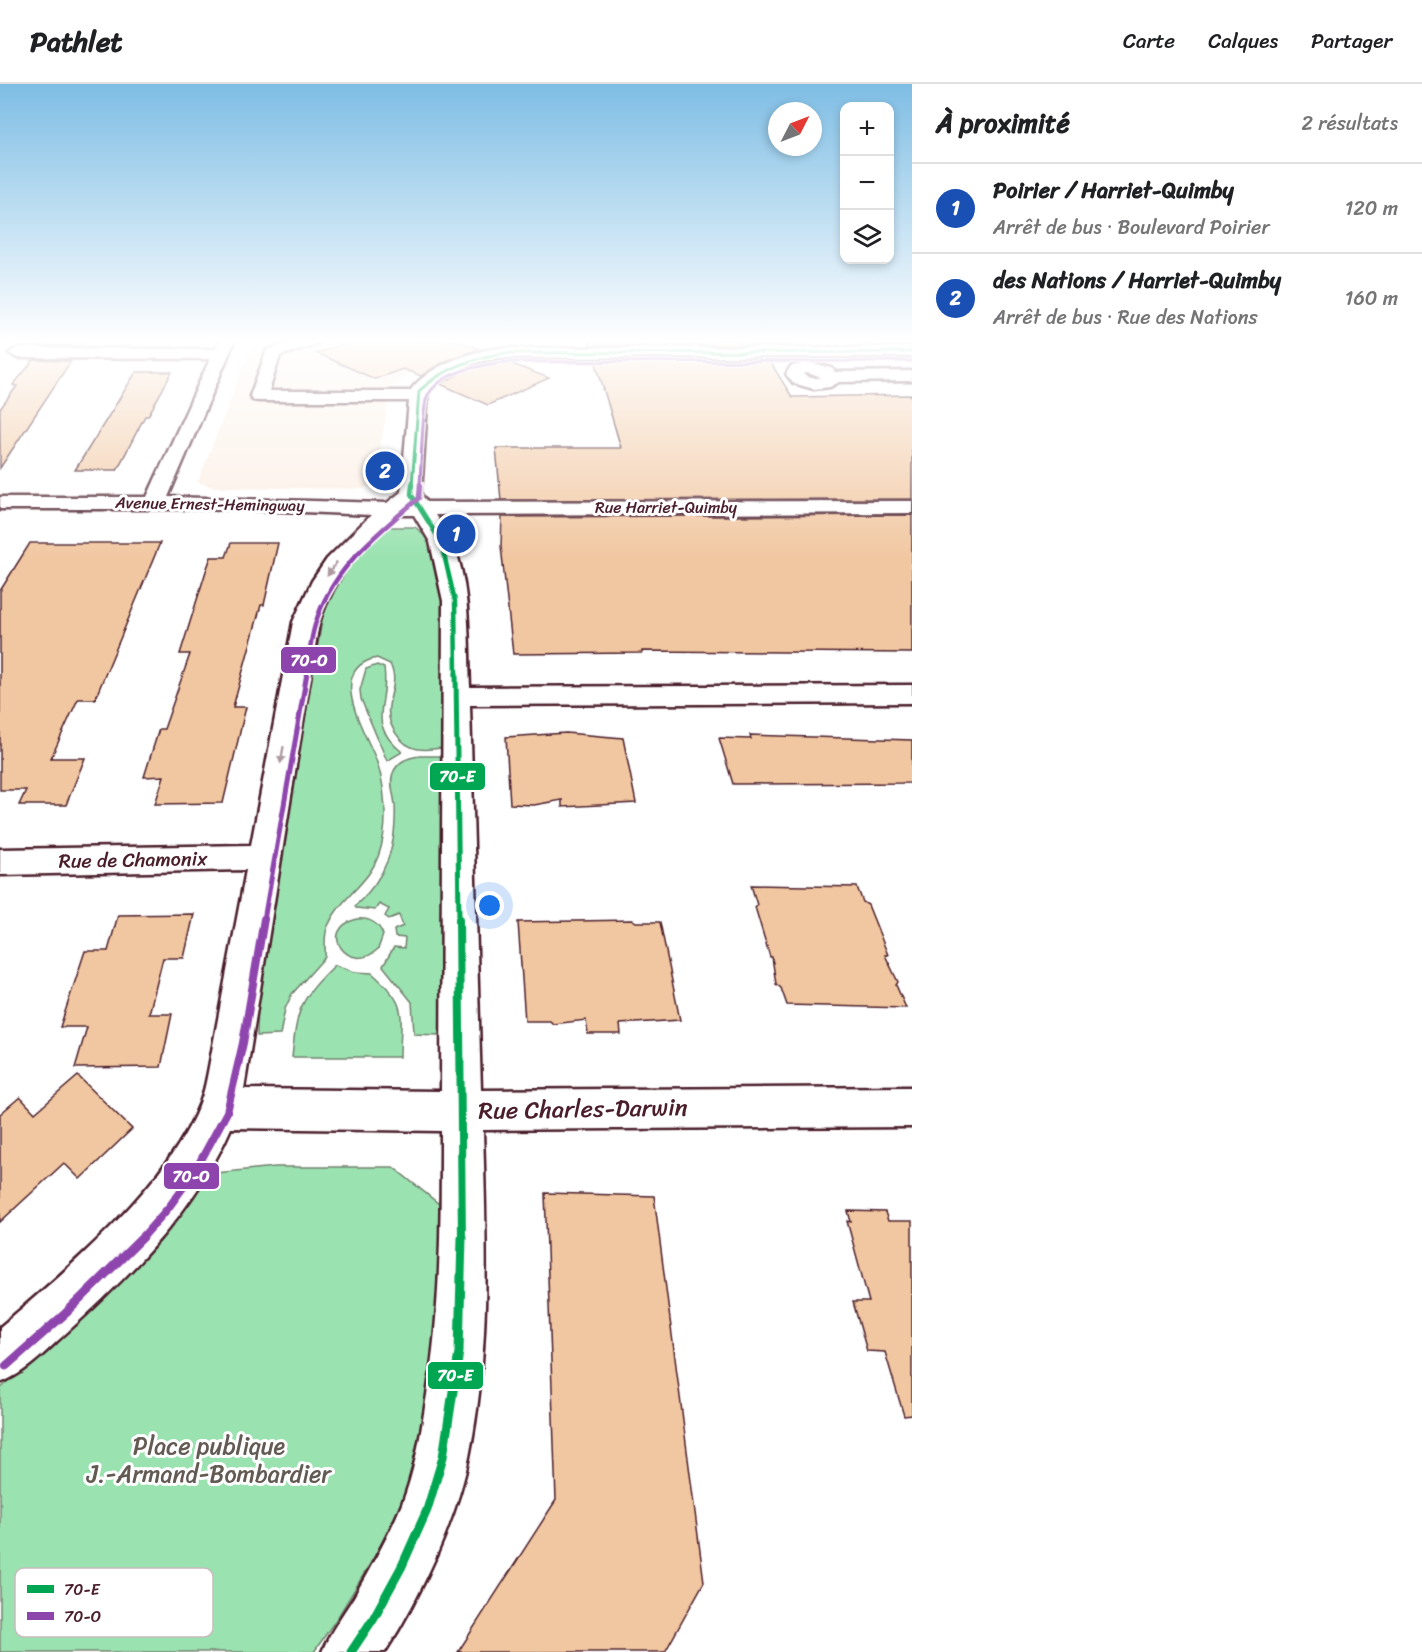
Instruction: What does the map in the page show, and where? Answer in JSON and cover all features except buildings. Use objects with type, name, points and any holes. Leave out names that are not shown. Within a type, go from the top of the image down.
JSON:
[{"type":"street","points":[[155,502],[194,413]]},
{"type":"street","points":[[351,1652],[373,1619],[402,1566],[427,1510],[443,1457],[459,1352],[463,1216],[455,601],[452,580],[441,542],[415,501],[417,413]]},
{"type":"street","name":"Avenue Ernest-Hemingway","points":[[0,503],[155,502],[393,508],[415,501]]},
{"type":"street","name":"Rue Harriet-Quimby","points":[[415,501],[912,507]]},
{"type":"street","points":[[0,1359],[87,1282],[146,1220],[189,1166],[219,1108],[234,1041],[301,644],[312,603],[344,551],[393,508]]},
{"type":"street","points":[[458,696],[912,694]]},
{"type":"street","name":"Rue de Chamonix","points":[[0,862],[265,857]]},
{"type":"street","name":"Rue Charles-Darwin","points":[[219,1108],[460,1110],[912,1107]]},
{"type":"shaded area","points":[[225,413],[386,413],[375,481],[364,489],[213,487],[198,482]]},
{"type":"green space","points":[[383,527],[415,527],[428,540],[436,559],[441,583],[445,641],[442,748],[418,749],[405,744],[400,739],[392,727],[389,713],[394,681],[390,664],[377,658],[362,664],[353,674],[352,701],[375,757],[382,782],[385,816],[379,855],[370,872],[332,918],[326,934],[325,957],[292,994],[285,1009],[280,1035],[257,1036],[258,991],[324,609],[349,565]]},
{"type":"green space","points":[[377,665],[384,668],[385,681],[381,722],[391,741],[402,752],[387,761],[361,699],[360,690],[366,669]]},
{"type":"green space","points":[[419,756],[442,756],[443,1021],[438,1035],[414,1034],[412,1002],[383,966],[394,947],[404,948],[405,938],[395,937],[394,930],[403,926],[399,915],[389,919],[385,916],[389,909],[379,904],[375,910],[355,906],[382,873],[391,848],[395,820],[393,773],[403,761]]},
{"type":"green space","points":[[357,919],[373,922],[383,935],[378,949],[367,956],[357,957],[348,954],[341,948],[338,940],[339,932],[345,925]]},
{"type":"green space","points":[[335,965],[355,972],[372,973],[392,994],[400,1011],[400,1057],[292,1057],[298,1016],[302,1006],[314,987]]},
{"type":"green space","name":"Place publique J.-Armand-Bombardier","points":[[276,1167],[393,1167],[439,1204],[442,1214],[442,1269],[428,1408],[414,1465],[399,1508],[375,1556],[314,1652],[0,1652],[0,1389],[79,1318],[205,1174]]},
{"type":"transit line","name":"70-E","points":[[351,1652],[373,1619],[402,1566],[427,1510],[443,1457],[459,1352],[463,1216],[455,601],[441,542],[411,494],[417,413]]},
{"type":"transit line","name":"70-O","points":[[6,1366],[131,1251],[169,1207],[195,1171],[227,1112],[243,1043],[315,624],[332,586],[354,555],[419,498],[425,413]]},
{"type":"place","name":"des Nations / Harriet-Quimby","points":[[385,471]]},
{"type":"place","name":"Poirier / Harriet-Quimby","points":[[456,534]]}]
